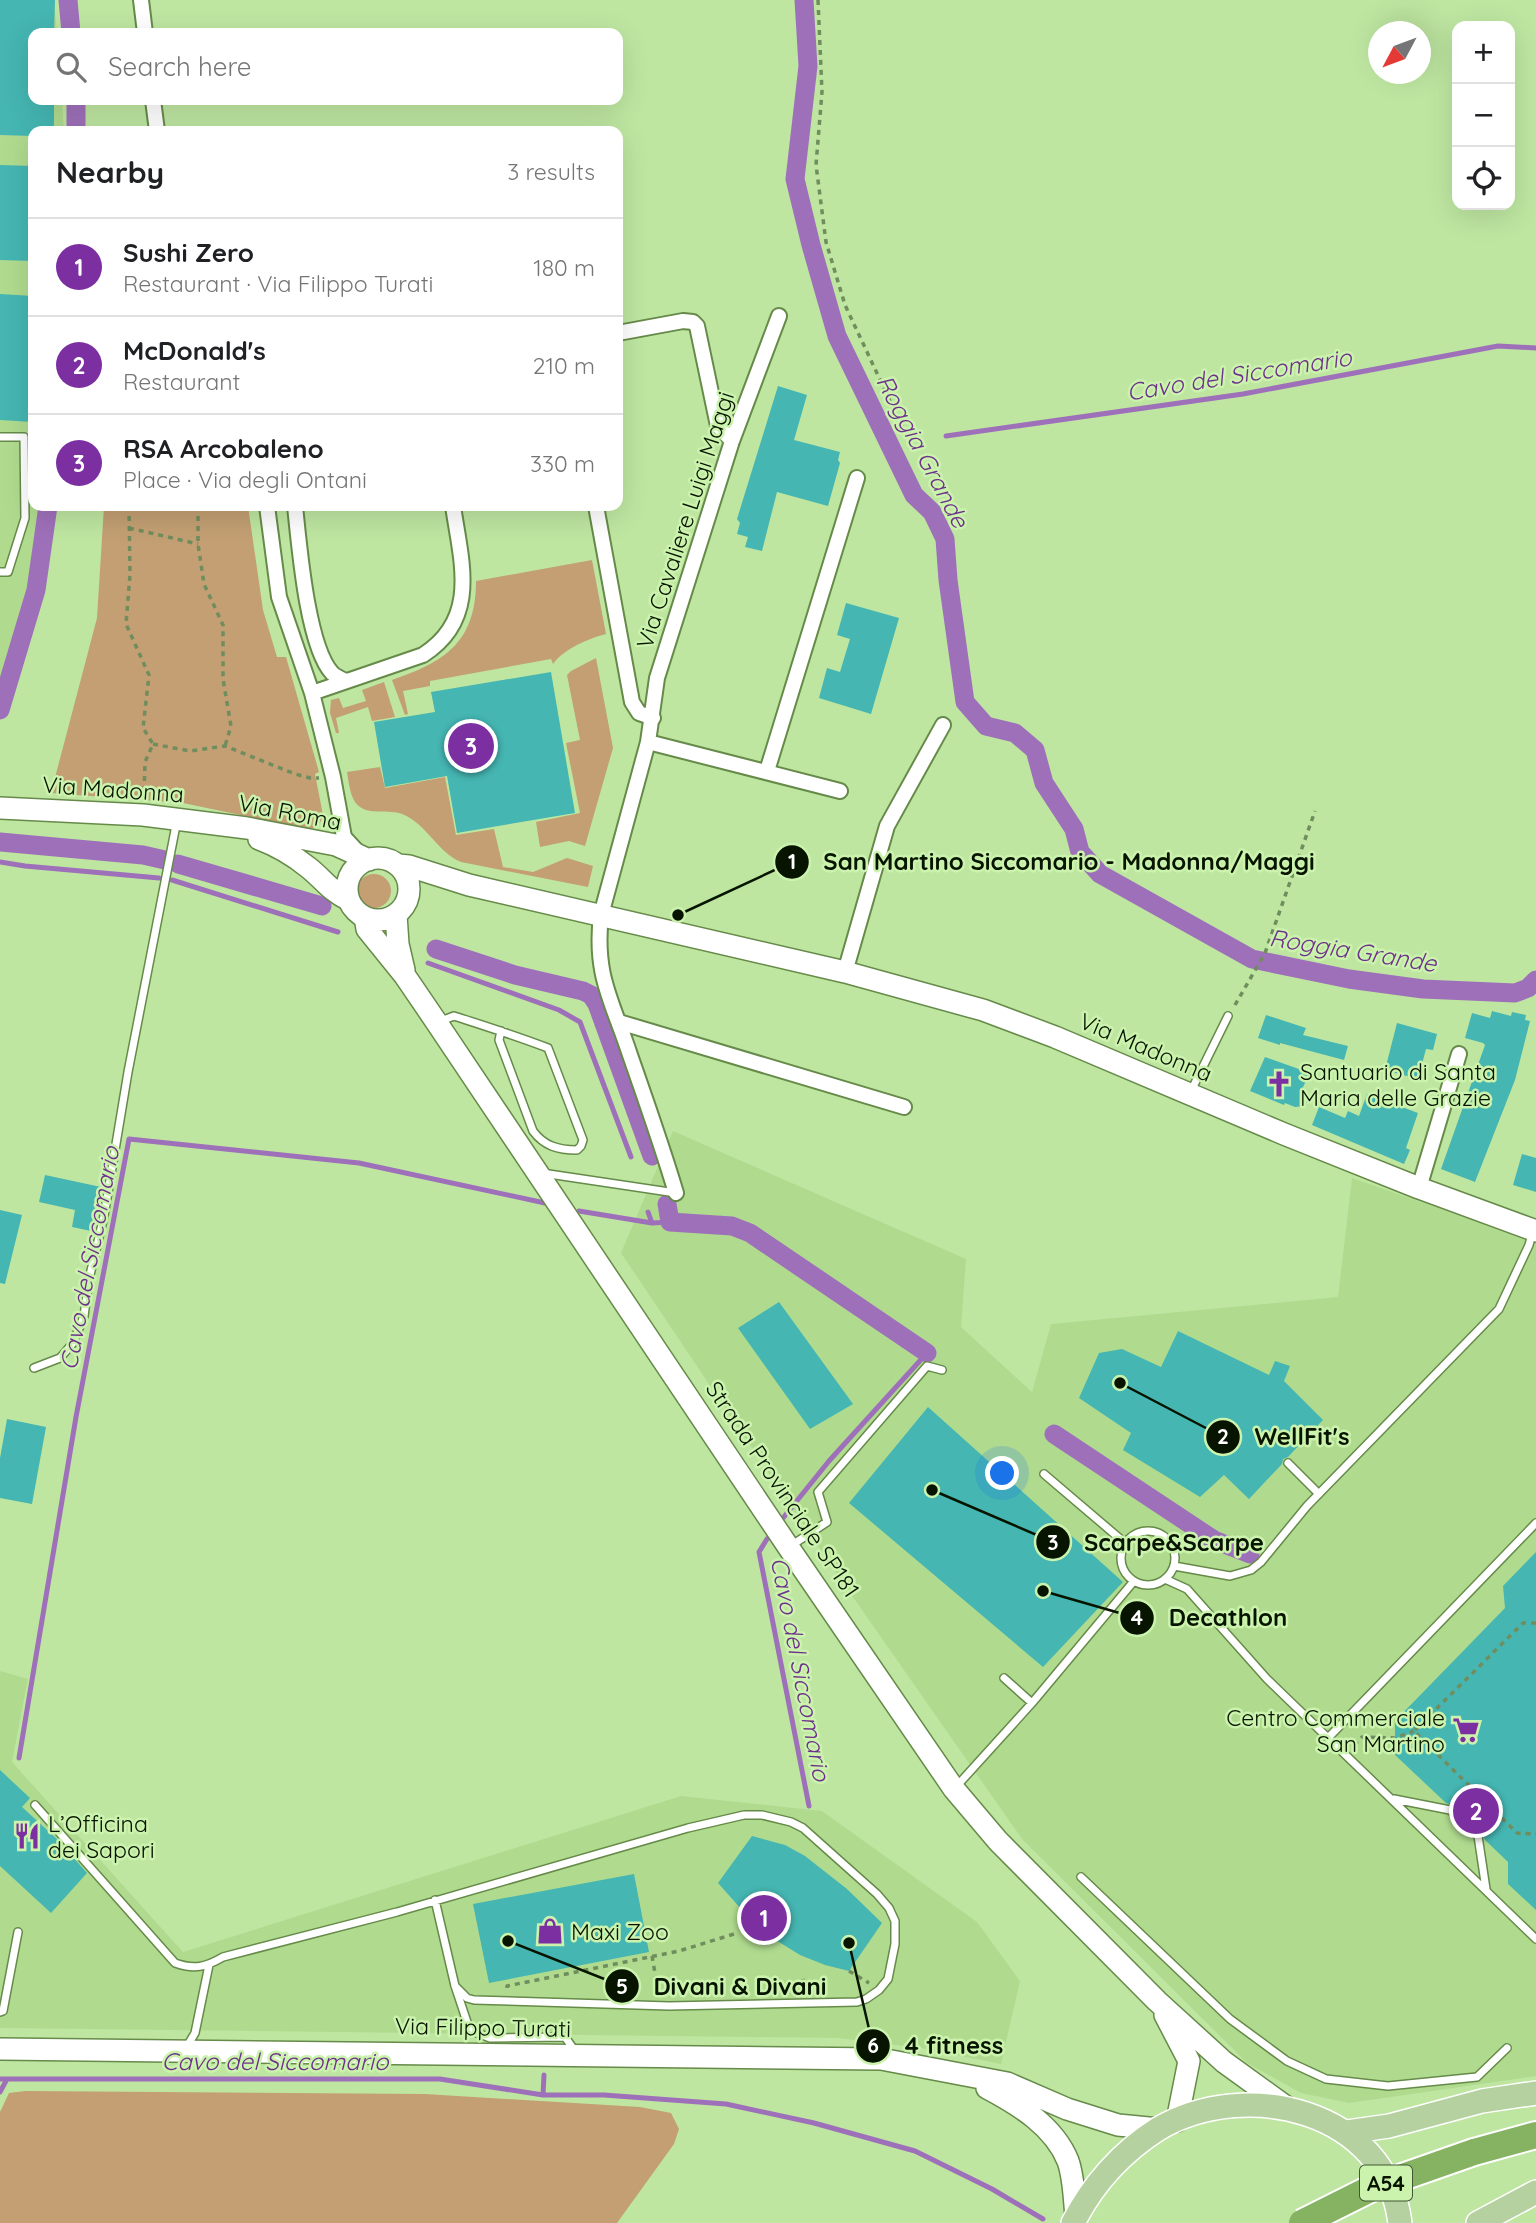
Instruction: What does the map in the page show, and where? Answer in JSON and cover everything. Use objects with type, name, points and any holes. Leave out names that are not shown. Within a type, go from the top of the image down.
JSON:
[{"type":"highway","name":"A54","points":[[1302,2223],[1374,2187],[1478,2156],[1536,2135]]},
{"type":"highway","name":"A54","points":[[1334,2223],[1478,2156],[1536,2145]]},
{"type":"main road","points":[[1347,2132],[1390,2126],[1482,2101],[1536,2093]]},
{"type":"main road","points":[[1074,2220],[1101,2179],[1124,2155],[1168,2125],[1209,2110],[1235,2106],[1289,2109],[1324,2120],[1347,2132],[1385,2174],[1394,2194],[1400,2223]]},
{"type":"main road","points":[[1478,2223],[1536,2192]]},
{"type":"street","points":[[141,0],[144,28]]},
{"type":"street","points":[[154,105],[156,126]]},
{"type":"street","name":"Via Cavaliere Luigi Maggi","points":[[601,915],[648,742],[657,678],[732,441],[779,316]]},
{"type":"street","points":[[623,332],[683,321],[693,322],[697,326],[718,426],[722,434],[732,441]]},
{"type":"street","points":[[767,771],[857,478]]},
{"type":"street","points":[[268,511],[279,597],[312,693],[333,777],[344,837],[369,860]]},
{"type":"street","points":[[296,511],[302,576],[317,642],[332,673],[346,681]]},
{"type":"street","points":[[312,693],[423,655],[437,646],[452,627],[463,596],[463,576],[454,511]]},
{"type":"street","points":[[597,511],[632,702],[639,713],[653,718]]},
{"type":"street","points":[[302,666],[317,642]]},
{"type":"street","points":[[845,972],[887,826],[943,725]]},
{"type":"street","points":[[648,742],[840,791]]},
{"type":"street","name":"Via Madonna","points":[[0,808],[143,815],[223,825]]},
{"type":"street","points":[[313,840],[331,828],[340,814]]},
{"type":"street","name":"Via Roma","points":[[223,825],[336,845],[369,860]]},
{"type":"street","name":"Via Roma","points":[[223,825],[283,848],[311,869],[332,891],[349,900]]},
{"type":"street","points":[[379,858],[398,865],[406,875],[410,888],[402,908],[387,919],[376,920],[355,910],[349,900],[349,880],[353,871],[369,860],[379,858]]},
{"type":"street","name":"Via Madonna","points":[[398,865],[469,885],[845,972],[927,993],[1018,1022],[1419,1188],[1535,1230]]},
{"type":"street","name":"Via Madonna","points":[[402,908],[433,885],[469,885]]},
{"type":"street","name":"Strada Provinciale SP181","points":[[402,908],[398,944],[405,976]]},
{"type":"street","points":[[601,915],[598,944],[606,992],[619,1022],[676,1193]]},
{"type":"street","name":"Strada Provinciale SP181","points":[[365,917],[367,929],[405,976],[789,1548],[954,1788],[998,1841],[1157,2001],[1224,2062],[1289,2109]]},
{"type":"street","points":[[619,1022],[904,1107]]},
{"type":"street","points":[[1419,1188],[1458,1054]]},
{"type":"street","name":"Strada Provinciale SP181","points":[[1157,2001],[1189,2061],[1168,2125]]},
{"type":"street","name":"Via Filippo Turati","points":[[0,2049],[881,2059],[1007,2083],[1067,2109],[1118,2125],[1168,2125]]},
{"type":"street","name":"Via Filippo Turati","points":[[964,2076],[1016,2104],[1038,2121],[1059,2146],[1068,2161],[1072,2180],[1074,2220]]},
{"type":"lane","points":[[0,437],[24,437],[25,517],[8,572],[0,572]]},
{"type":"lane","points":[[34,1367],[60,1358],[74,1343],[84,1316],[177,820]]},
{"type":"lane","points":[[437,1023],[454,1016],[501,1031],[548,1048],[583,1140],[582,1146],[577,1150],[547,1145],[540,1141],[533,1131],[499,1040],[501,1031]]},
{"type":"lane","points":[[1189,1095],[1228,1016]]},
{"type":"lane","points":[[538,1172],[676,1193]]},
{"type":"lane","points":[[1174,1566],[1230,1576],[1251,1570],[1319,1494],[1499,1308],[1535,1230]]},
{"type":"lane","points":[[789,1548],[827,1522],[818,1492],[928,1366],[942,1370]]},
{"type":"lane","points":[[1288,1463],[1319,1494]]},
{"type":"lane","points":[[1044,1474],[1125,1543]]},
{"type":"lane","points":[[1329,1737],[1536,1523]]},
{"type":"lane","points":[[1139,1532],[1156,1532],[1170,1542],[1174,1549],[1174,1566],[1165,1579],[1150,1585],[1134,1581],[1123,1568],[1122,1550],[1125,1543],[1139,1532]]},
{"type":"lane","points":[[1165,1579],[1187,1589],[1267,1679],[1536,1939]]},
{"type":"lane","points":[[954,1788],[1032,1703],[1134,1581]]},
{"type":"lane","points":[[1004,1678],[1032,1703]]},
{"type":"lane","points":[[1393,1799],[1450,1810],[1478,1836],[1486,1890]]},
{"type":"lane","points":[[35,1805],[175,1963],[190,1968],[209,1965],[223,1957],[300,1939],[688,1828],[744,1815],[762,1815],[803,1828],[877,1894],[889,1908],[895,1921],[895,1944],[888,1979],[866,1999],[844,2004],[659,2005],[507,2001],[467,1998],[455,1986]]},
{"type":"lane","points":[[1081,1877],[1230,2019],[1286,2062],[1326,2079],[1388,2086],[1478,2077],[1507,2048]]},
{"type":"lane","points":[[435,1900],[455,1986],[468,2025],[491,2038],[565,2037],[578,2054]]},
{"type":"lane","points":[[0,2012],[3,2011],[18,1932]]},
{"type":"lane","points":[[185,2050],[195,2034],[209,1965]]},
{"type":"path","points":[[818,0],[822,92],[816,165],[826,242],[845,305],[906,435]]},
{"type":"path","points":[[130,511],[130,575],[126,624],[149,675],[143,728],[153,744],[190,751],[225,747],[310,778],[333,777]]},
{"type":"path","points":[[198,511],[198,544],[204,584],[223,625],[223,679],[231,726],[225,747]]},
{"type":"path","points":[[129,528],[198,544]]},
{"type":"path","points":[[143,815],[145,762],[153,744]]},
{"type":"path","points":[[1228,1016],[1265,953],[1315,811]]},
{"type":"path","points":[[1346,1754],[1362,1737],[1395,1738],[1414,1731],[1523,1623],[1536,1623]]},
{"type":"path","points":[[1414,1731],[1517,1833],[1536,1834]]},
{"type":"path","points":[[507,2001],[508,1986],[679,1951],[734,1934]]},
{"type":"path","points":[[652,1956],[659,1989],[659,2005]]},
{"type":"path","points":[[849,1971],[879,1990]]},
{"type":"shaded area","points":[[0,0],[54,0],[57,28],[28,28],[28,105],[62,105],[64,126],[28,126],[28,511],[41,511],[31,591],[0,702]]},
{"type":"shaded area","points":[[104,511],[249,511],[263,610],[277,657],[286,657],[319,772],[315,774],[323,815],[320,823],[308,829],[183,803],[51,793],[97,618]]},
{"type":"shaded area","points":[[592,560],[606,634],[576,645],[553,664],[551,659],[430,681],[430,686],[403,691],[408,714],[405,715],[392,680],[427,666],[454,647],[470,620],[475,602],[476,581]]},
{"type":"shaded area","points":[[596,658],[613,748],[585,846],[569,841],[540,847],[536,822],[580,813],[566,743],[580,740],[567,675]]},
{"type":"shaded area","points":[[384,682],[395,717],[372,721],[368,707],[336,718],[339,733],[336,733],[330,713],[331,700],[339,698],[343,708],[366,701],[362,690]]},
{"type":"shaded area","points":[[380,767],[385,788],[445,777],[456,835],[494,829],[503,867],[533,872],[567,858],[593,866],[588,887],[461,862],[445,852],[418,824],[402,814],[369,811],[360,807],[352,796],[347,772]]},
{"type":"shaded area","points":[[374,874],[386,879],[391,891],[386,903],[374,908],[362,903],[357,891],[362,879]]},
{"type":"shaded area","points":[[673,1131],[966,1259],[961,1327],[1032,1392],[1051,1324],[1338,1297],[1352,1178],[1536,1242],[1536,2076],[1349,2103],[1301,2093],[1247,2063],[1022,1839],[827,1560],[621,1253]]},
{"type":"shaded area","points":[[0,1671],[28,1679],[12,1762],[183,1952],[681,1796],[822,1811],[977,1922],[1020,1981],[1001,2064],[921,2048],[837,2038],[0,2028]]},
{"type":"shaded area","points":[[9,2093],[425,2094],[640,2107],[671,2113],[679,2129],[674,2144],[617,2223],[0,2223],[0,2112]]},
{"type":"building","points":[[0,0],[55,0],[54,28],[28,28],[28,105],[54,105],[54,126],[28,126],[28,136],[0,135]]},
{"type":"building","points":[[0,165],[28,166],[28,261],[0,260]]},
{"type":"building","points":[[0,294],[28,296],[28,422],[0,420]]},
{"type":"building","points":[[778,386],[807,395],[794,440],[840,452],[840,463],[828,506],[777,492],[762,551],[745,547],[748,537],[737,534],[740,523],[737,519]]},
{"type":"building","points":[[846,603],[899,618],[871,714],[819,698],[827,668],[840,672],[850,639],[837,635]]},
{"type":"building","points":[[551,672],[575,813],[457,833],[447,776],[385,787],[374,722],[435,712],[431,692]]},
{"type":"building","points":[[1492,1011],[1511,1016],[1512,1012],[1526,1015],[1525,1020],[1530,1021],[1515,1080],[1475,1182],[1441,1169],[1485,1045],[1465,1038],[1472,1013],[1490,1018]]},
{"type":"building","points":[[1266,1015],[1306,1028],[1303,1035],[1348,1046],[1344,1060],[1258,1038]]},
{"type":"building","points":[[1397,1023],[1437,1034],[1433,1050],[1426,1049],[1418,1079],[1385,1070]]},
{"type":"building","name":"Santuario di Santa Maria delle Grazie","points":[[1265,1057],[1310,1073],[1303,1087],[1309,1095],[1305,1106],[1284,1105],[1250,1091]]},
{"type":"building","points":[[1367,1094],[1418,1113],[1406,1148],[1410,1150],[1404,1164],[1312,1125],[1319,1107],[1345,1118],[1348,1111],[1359,1116]]},
{"type":"building","points":[[1522,1154],[1536,1158],[1536,1192],[1513,1185]]},
{"type":"building","points":[[45,1175],[101,1187],[91,1231],[72,1227],[75,1210],[39,1202]]},
{"type":"building","points":[[0,1210],[22,1215],[5,1284],[0,1283]]},
{"type":"building","points":[[779,1302],[853,1404],[810,1429],[738,1328]]},
{"type":"building","points":[[1178,1331],[1269,1375],[1275,1361],[1290,1366],[1284,1381],[1323,1420],[1283,1459],[1282,1464],[1249,1499],[1224,1475],[1200,1497],[1123,1450],[1131,1433],[1079,1398],[1099,1353],[1122,1349],[1161,1367]]},
{"type":"building","points":[[928,1407],[1123,1582],[1043,1667],[849,1503]]},
{"type":"building","points":[[7,1419],[46,1427],[32,1504],[0,1498],[0,1458]]},
{"type":"building","name":"Centro Commerciale San Martino","points":[[1536,1552],[1536,1910],[1508,1884],[1508,1862],[1485,1840],[1482,1832],[1454,1806],[1446,1803],[1395,1755],[1395,1721],[1505,1608],[1503,1586]]},
{"type":"building","name":"L’Officina dei Sapori","points":[[0,1770],[30,1798],[22,1807],[58,1840],[87,1873],[51,1913],[0,1866]]},
{"type":"building","points":[[752,1836],[785,1845],[805,1856],[847,1889],[882,1923],[849,1971],[800,1955],[774,1939],[742,1910],[718,1883]]},
{"type":"building","points":[[634,1874],[649,1952],[489,1983],[473,1904]]},
{"type":"waterway","points":[[68,0],[71,28]]},
{"type":"waterway","name":"Roggia Grande","points":[[804,0],[808,66],[795,179],[837,336],[914,495],[932,512],[945,539],[965,702],[986,726],[1015,733],[1035,750],[1044,783],[1074,829],[1080,852],[1100,874],[1252,959],[1349,979],[1423,989],[1515,993],[1528,988],[1536,980]]},
{"type":"waterway","points":[[76,105],[76,126]]},
{"type":"waterway","name":"Cavo del Siccomario","points":[[946,436],[1243,394],[1498,346],[1536,348]]},
{"type":"waterway","points":[[0,710],[36,590],[47,511]]},
{"type":"waterway","points":[[0,842],[143,855],[165,860]]},
{"type":"waterway","name":"Cavo del Siccomario","points":[[0,862],[159,878]]},
{"type":"waterway","points":[[178,864],[322,906]]},
{"type":"waterway","name":"Cavo del Siccomario","points":[[172,880],[338,932]]},
{"type":"waterway","points":[[436,949],[515,975],[591,995],[597,1004],[652,1156]]},
{"type":"waterway","name":"Cavo del Siccomario","points":[[428,963],[559,1010],[580,1022],[631,1157]]},
{"type":"waterway","name":"Cavo del Siccomario","points":[[19,1758],[76,1417],[129,1139],[359,1163],[545,1203]]},
{"type":"waterway","points":[[667,1204],[670,1222],[732,1226],[750,1233],[927,1353]]},
{"type":"waterway","name":"Cavo del Siccomario","points":[[579,1211],[652,1223],[670,1222]]},
{"type":"waterway","name":"Cavo del Siccomario","points":[[648,1212],[652,1223]]},
{"type":"waterway","name":"Cavo del Siccomario","points":[[783,1518],[829,1461],[927,1353]]},
{"type":"waterway","points":[[1054,1434],[1214,1540],[1250,1554]]},
{"type":"waterway","name":"Cavo del Siccomario","points":[[767,1539],[759,1552],[809,1806]]},
{"type":"waterway","name":"Cavo del Siccomario","points":[[543,2095],[544,2075]]},
{"type":"waterway","name":"Cavo del Siccomario","points":[[0,2079],[440,2079],[543,2095],[604,2095],[726,2104],[814,2123],[915,2151],[992,2189],[1043,2219]]},
{"type":"waterway","name":"Cavo del Siccomario","points":[[0,2092],[7,2079]]},
{"type":"place","name":"RSA Arcobaleno","points":[[471,746]]},
{"type":"place","name":"San Martino Siccomario - Madonna/Maggi","points":[[678,915]]},
{"type":"place","name":"Santuario di Santa Maria delle Grazie","points":[[1279,1084]]},
{"type":"place","name":"WellFit's","points":[[1120,1383]]},
{"type":"place","name":"Scarpe&Scarpe","points":[[932,1490]]},
{"type":"place","name":"Decathlon","points":[[1043,1591]]},
{"type":"place","name":"Centro Commerciale San Martino","points":[[1466,1730]]},
{"type":"place","name":"McDonald's","points":[[1476,1811]]},
{"type":"place","name":"L’Officina dei Sapori","points":[[27,1836]]},
{"type":"place","name":"Sushi Zero","points":[[764,1918]]},
{"type":"place","name":"Maxi Zoo","points":[[550,1931]]},
{"type":"place","name":"Divani & Divani","points":[[508,1941]]},
{"type":"place","name":"4 fitness","points":[[849,1943]]}]
